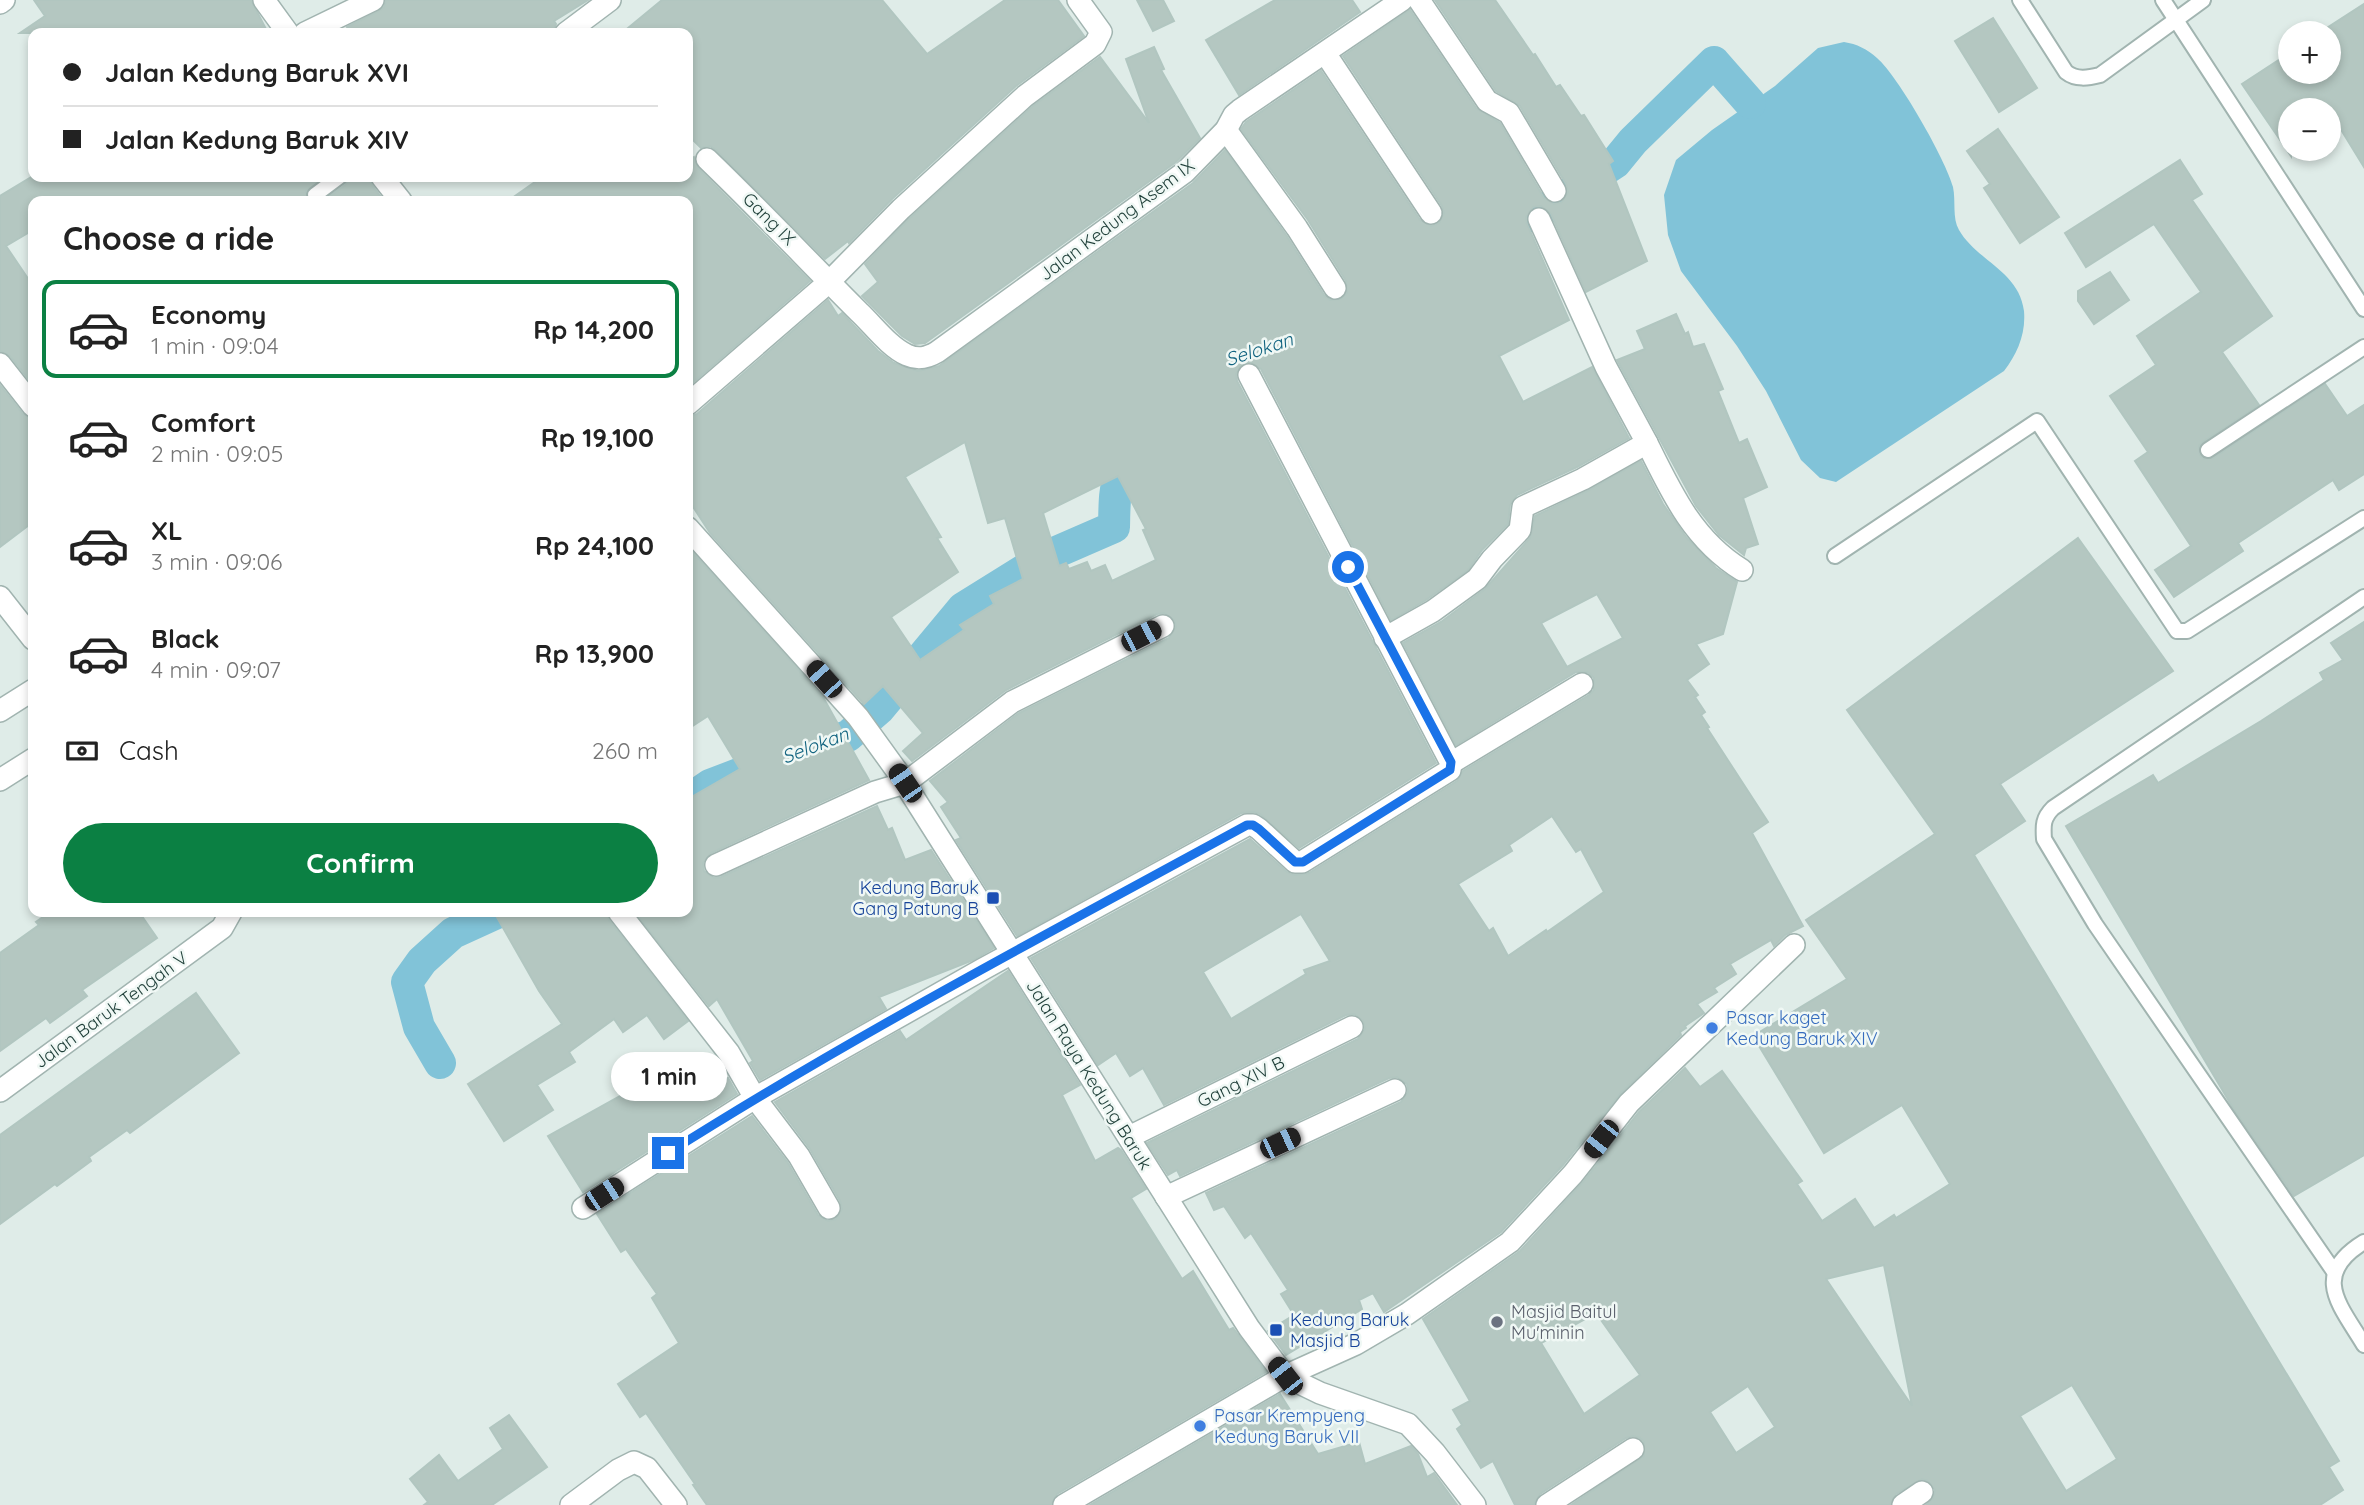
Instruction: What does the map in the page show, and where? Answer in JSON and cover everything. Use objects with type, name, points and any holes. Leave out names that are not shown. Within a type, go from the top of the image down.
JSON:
[{"type":"street","points":[[264,0],[284,28]]},
{"type":"street","points":[[315,28],[373,0]]},
{"type":"street","points":[[578,28],[610,0]]},
{"type":"street","points":[[693,400],[829,282],[901,209],[1025,96],[1098,40],[1101,32],[1099,27],[1078,0]]},
{"type":"street","name":"Jalan Kedung Asem IX","points":[[829,282],[897,349],[919,358],[927,357],[1185,172],[1226,130],[1240,110],[1402,0]]},
{"type":"street","points":[[1419,0],[1487,101],[1508,113],[1555,191]]},
{"type":"street","points":[[1325,53],[1431,214]]},
{"type":"street","points":[[1226,130],[1297,228],[1335,288]]},
{"type":"street","name":"Gang IX","points":[[707,159],[777,226],[829,282]]},
{"type":"street","points":[[386,182],[397,196]]},
{"type":"street","points":[[1539,219],[1605,366],[1685,515],[1724,559],[1742,570]]},
{"type":"street","points":[[0,364],[28,400]]},
{"type":"street","points":[[583,1208],[755,1098],[1247,825],[1259,829],[1295,862],[1303,862],[1450,770],[1451,762],[1249,375]]},
{"type":"street","points":[[1385,639],[1433,611],[1477,579],[1520,530],[1523,507],[1583,479],[1647,443]]},
{"type":"street","name":"Jalan Raya Kedung Baruk","points":[[693,533],[862,722],[905,783],[1249,1328],[1285,1376],[1320,1393],[1408,1424],[1435,1452],[1475,1505]]},
{"type":"street","points":[[0,597],[28,633]]},
{"type":"street","points":[[716,865],[875,792],[905,783],[1012,702],[1163,625]]},
{"type":"street","points":[[1451,762],[1582,684]]},
{"type":"street","points":[[0,711],[28,693]]},
{"type":"street","points":[[0,780],[28,762]]},
{"type":"street","points":[[623,917],[729,1053],[755,1098],[799,1156],[829,1208]]},
{"type":"street","name":"Jalan Baruk Tengah V","points":[[0,1091],[226,920]]},
{"type":"street","points":[[1064,1505],[1285,1376],[1356,1344],[1407,1314],[1510,1241],[1573,1174],[1629,1103],[1794,945]]},
{"type":"street","name":"Gang XIV B","points":[[1129,1137],[1352,1027]]},
{"type":"street","points":[[1166,1197],[1395,1090]]},
{"type":"street","points":[[1547,1505],[1633,1450]]},
{"type":"street","points":[[571,1505],[618,1470],[634,1462],[647,1468],[676,1505]]},
{"type":"street","points":[[1903,1505],[1922,1492]]},
{"type":"lane","points":[[2021,0],[2066,72],[2073,77],[2100,75],[2203,0]]},
{"type":"lane","points":[[2163,0],[2364,309]]},
{"type":"lane","points":[[314,195],[332,182]]},
{"type":"lane","points":[[2208,450],[2364,347]]},
{"type":"lane","points":[[1835,556],[2037,421],[2177,631],[2187,631],[2364,517]]},
{"type":"lane","points":[[2335,1273],[2095,924],[2044,839],[2043,826],[2045,816],[2053,808],[2364,597]]},
{"type":"lane","points":[[2364,1242],[2347,1253],[2335,1273],[2333,1295],[2364,1345]]},
{"type":"water","points":[[1844,42],[1862,47],[1877,58],[1897,82],[1949,174],[1959,230],[2014,286],[2021,297],[2024,328],[2020,343],[2004,371],[1836,482],[1820,478],[1801,460],[1766,391],[1737,346],[1681,271],[1668,235],[1664,195],[1676,160],[1712,130],[1775,86],[1818,48]]},
{"type":"building","points":[[34,0],[251,0],[265,28],[28,28],[28,33],[20,33],[45,16]]},
{"type":"building","points":[[386,0],[588,0],[554,21],[555,28],[348,28],[384,7]]},
{"type":"building","points":[[662,0],[882,0],[927,54],[1005,0],[1058,0],[1084,36],[1016,86],[892,199],[849,243],[848,241],[825,259],[716,150],[710,146],[701,148],[693,140],[693,28],[628,28]]},
{"type":"building","points":[[1137,0],[1163,0],[1174,21],[1153,31]]},
{"type":"building","points":[[1275,0],[1352,0],[1360,12],[1239,95],[1206,40]]},
{"type":"building","points":[[1435,0],[1495,0],[1556,87],[1560,85],[1581,116],[1584,115],[1613,161],[1609,164],[1647,261],[1586,292],[1551,214],[1541,206],[1533,207],[1526,217],[1527,224],[1569,320],[1499,356],[1523,402],[1592,367],[1629,438],[1577,467],[1517,495],[1510,505],[1508,524],[1482,550],[1468,570],[1426,600],[1391,620],[1261,369],[1250,362],[1242,364],[1236,374],[1237,381],[1436,763],[1299,848],[1260,814],[1241,813],[1017,936],[956,840],[961,838],[941,807],[948,802],[930,781],[1019,713],[1169,638],[1176,627],[1174,620],[1164,613],[1157,614],[1006,690],[912,761],[903,751],[923,733],[883,686],[864,704],[710,533],[693,507],[693,415],[828,300],[838,316],[842,313],[878,351],[894,363],[918,371],[939,366],[1193,183],[1225,150],[1286,235],[1324,295],[1330,300],[1341,299],[1347,293],[1346,281],[1308,220],[1241,129],[1246,122],[1321,71],[1420,220],[1431,226],[1439,223],[1444,213],[1442,206],[1343,56],[1410,10],[1476,108],[1500,123],[1544,198],[1554,204],[1562,202],[1568,192],[1566,184],[1520,106],[1496,91]],"holes":[[[965,442],[988,523],[1005,518],[1023,579],[990,596],[994,604],[960,625],[964,630],[920,660],[891,617],[958,572],[937,538],[941,537],[905,477]],[[1118,476],[1146,529],[1143,530],[1156,560],[1112,581],[1105,565],[1091,571],[1087,562],[1069,569],[1066,563],[1059,566],[1043,513]]]},
{"type":"building","points":[[2364,4],[2364,167],[2341,130],[2341,98],[2278,98],[2278,137],[2242,84],[2278,60],[2278,84],[2341,84],[2341,21],[2338,21]]},
{"type":"building","points":[[1993,18],[2037,88],[1999,112],[1955,41]]},
{"type":"building","points":[[1154,47],[1164,69],[1161,70],[1200,138],[1176,162],[925,343],[915,344],[902,336],[862,296],[878,282],[865,264],[910,218],[1033,106],[1100,57],[1149,123],[1126,59]]},
{"type":"building","points":[[1998,129],[2059,217],[2020,243],[1984,188],[1990,184],[1967,151]]},
{"type":"building","points":[[693,158],[698,168],[810,281],[693,383],[693,196],[515,196],[535,182],[693,182]]},
{"type":"building","points":[[2180,160],[2202,194],[2192,200],[2272,316],[2222,352],[2259,405],[2203,442],[2199,446],[2200,455],[2204,459],[2213,458],[2325,384],[2347,416],[2364,405],[2364,474],[2339,490],[2333,480],[2238,543],[2243,551],[2174,597],[2155,570],[2191,546],[2135,461],[2148,452],[2110,396],[2156,365],[2137,336],[2201,292],[2154,224],[2086,267],[2065,233]]},
{"type":"building","points":[[28,179],[28,182],[317,182],[306,191],[307,196],[28,196],[28,233],[6,246],[28,279],[28,379],[10,356],[0,351],[0,196]]},
{"type":"building","points":[[346,182],[371,182],[380,196],[330,196]]},
{"type":"building","points":[[2110,272],[2129,300],[2094,324],[2078,301],[2078,291]]},
{"type":"building","points":[[1676,314],[1685,334],[1688,332],[1693,347],[1704,344],[1723,389],[1718,391],[1739,443],[1747,439],[1767,487],[1743,498],[1758,544],[1746,548],[1744,555],[1719,535],[1696,506],[1617,360],[1645,349],[1637,331]]},
{"type":"building","points":[[0,385],[28,416],[28,526],[0,547]]},
{"type":"building","points":[[1641,461],[1663,504],[1686,537],[1716,568],[1737,582],[1723,634],[1696,644],[1709,664],[1687,680],[1698,695],[1695,697],[1705,712],[1701,715],[1709,727],[1707,728],[1768,822],[1752,833],[1803,926],[1785,935],[1774,946],[1771,940],[1730,964],[1736,974],[1714,988],[1717,992],[1697,1004],[1704,1013],[1685,1026],[1680,1032],[1681,1035],[1620,1094],[1563,1165],[1501,1232],[1384,1312],[1373,1293],[1359,1300],[1362,1309],[1286,1355],[1268,1331],[1294,1315],[1281,1294],[1288,1290],[1251,1233],[1245,1238],[1224,1206],[1214,1210],[1206,1193],[1401,1102],[1408,1092],[1407,1084],[1397,1077],[1389,1078],[1180,1176],[1177,1170],[1168,1175],[1147,1143],[1358,1039],[1365,1029],[1363,1021],[1354,1014],[1346,1015],[1164,1105],[1143,1068],[1130,1076],[1116,1053],[1098,1065],[1031,958],[1250,839],[1287,872],[1295,875],[1309,873],[1457,781],[1463,771],[1589,695],[1594,690],[1594,678],[1588,672],[1576,672],[1456,745],[1403,643],[1441,622],[1485,589],[1530,538],[1535,516]],"holes":[[[1597,594],[1623,638],[1567,667],[1541,623]],[[1552,816],[1576,852],[1581,849],[1604,892],[1508,956],[1493,928],[1489,931],[1458,884],[1512,851],[1509,845]],[[1301,914],[1330,961],[1304,970],[1306,974],[1231,1019],[1203,972]]]},
{"type":"building","points":[[2078,538],[2173,671],[2000,784],[2025,821],[1974,855],[2339,1461],[2329,1467],[2343,1490],[2320,1505],[1926,1505],[1933,1498],[1935,1490],[1928,1481],[1922,1479],[1896,1494],[1890,1505],[1571,1505],[1644,1456],[1644,1442],[1633,1436],[1540,1494],[1534,1505],[1515,1505],[1493,1461],[1481,1468],[1457,1429],[1462,1425],[1453,1410],[1470,1401],[1423,1319],[1520,1251],[1583,1182],[1639,1112],[1685,1068],[1700,1087],[1722,1071],[1802,1181],[1797,1184],[1822,1221],[1855,1199],[1874,1228],[1894,1215],[1896,1218],[1950,1184],[1902,1105],[1824,1153],[1753,1036],[1847,979],[1806,920],[1935,834],[1847,710]],"holes":[[[1884,1265],[1912,1406],[1826,1279]],[[1596,1313],[1640,1375],[1584,1414],[1541,1343]],[[2072,1385],[2117,1459],[2066,1491],[2020,1416]],[[1748,1386],[1775,1427],[1736,1453],[1710,1412]]]},
{"type":"building","points":[[693,553],[823,697],[869,780],[711,853],[703,863],[704,871],[714,878],[721,877],[877,806],[888,830],[892,828],[905,860],[931,850],[994,948],[973,960],[879,997],[886,1009],[760,1080],[750,1063],[753,1061],[717,999],[709,1006],[639,917],[693,917],[693,796],[740,769],[708,716],[693,726]]},
{"type":"building","points":[[2364,622],[2364,1155],[2294,1196],[2233,1108],[2066,826],[2153,775],[2158,783],[2324,680],[2320,673],[2343,660],[2331,643]]},
{"type":"building","points":[[43,917],[142,917],[157,938],[82,990],[87,996],[50,1023],[46,1018],[0,1051],[0,953],[39,925],[36,922]]},
{"type":"building","points":[[497,917],[608,917],[688,1021],[664,1039],[647,1015],[623,1032],[614,1019],[569,1052],[575,1062],[537,1085],[553,1110],[504,1141],[468,1084],[562,1024],[539,991]]},
{"type":"building","points":[[1008,971],[1080,1085],[1062,1095],[1095,1161],[1118,1148],[1121,1150],[1146,1189],[1131,1198],[1182,1279],[1193,1271],[1229,1330],[1233,1328],[1266,1372],[1057,1494],[1051,1505],[707,1505],[646,1413],[640,1417],[618,1384],[679,1343],[652,1298],[657,1294],[626,1249],[621,1252],[597,1214],[752,1116],[788,1163],[818,1215],[828,1221],[836,1219],[842,1209],[840,1201],[810,1149],[775,1102],[900,1031],[906,1040]]},
{"type":"building","points":[[196,993],[239,1053],[130,1133],[127,1130],[89,1157],[91,1161],[0,1224],[0,1135]]},
{"type":"building","points":[[682,1067],[693,1085],[704,1078],[711,1089],[728,1078],[737,1094],[583,1192],[548,1136],[622,1095],[623,1098],[641,1087],[643,1091]]},
{"type":"building","points":[[1280,1394],[1318,1454],[1359,1442],[1365,1464],[1411,1446],[1418,1454],[1427,1477],[1434,1473],[1457,1505],[1090,1505]]},
{"type":"building","points":[[509,1415],[547,1467],[492,1505],[424,1505],[428,1502],[410,1479],[439,1455],[458,1481],[503,1449],[490,1428]]},
{"type":"waterway","name":"Selokan","points":[[1487,235],[1550,206],[1615,163],[1633,141],[1714,62],[1750,103]]},
{"type":"waterway","name":"Selokan","points":[[804,751],[848,736],[879,709],[963,608],[1045,557],[1114,527],[1118,481],[1128,464],[1148,448]]},
{"type":"waterway","name":"Selokan","points":[[693,797],[710,785],[762,765]]},
{"type":"waterway","name":"Selokan","points":[[440,1063],[419,1027],[407,982],[422,961],[453,933],[488,917]]},
{"type":"place","name":"Kedung Baruk Gang Patung B","points":[[993,898]]},
{"type":"place","name":"Pasar kaget Kedung Baruk XIV","points":[[1712,1028]]},
{"type":"place","name":"Masjid Baitul Mu'minin","points":[[1497,1322]]},
{"type":"place","name":"Kedung Baruk Masjid B","points":[[1276,1330]]},
{"type":"place","name":"Pasar Krempyeng Kedung Baruk VII","points":[[1200,1426]]},
{"type":"route","points":[[668,1153],[777,1085],[1247,825],[1259,829],[1295,862],[1303,862],[1450,770],[1451,762],[1348,567]]}]
